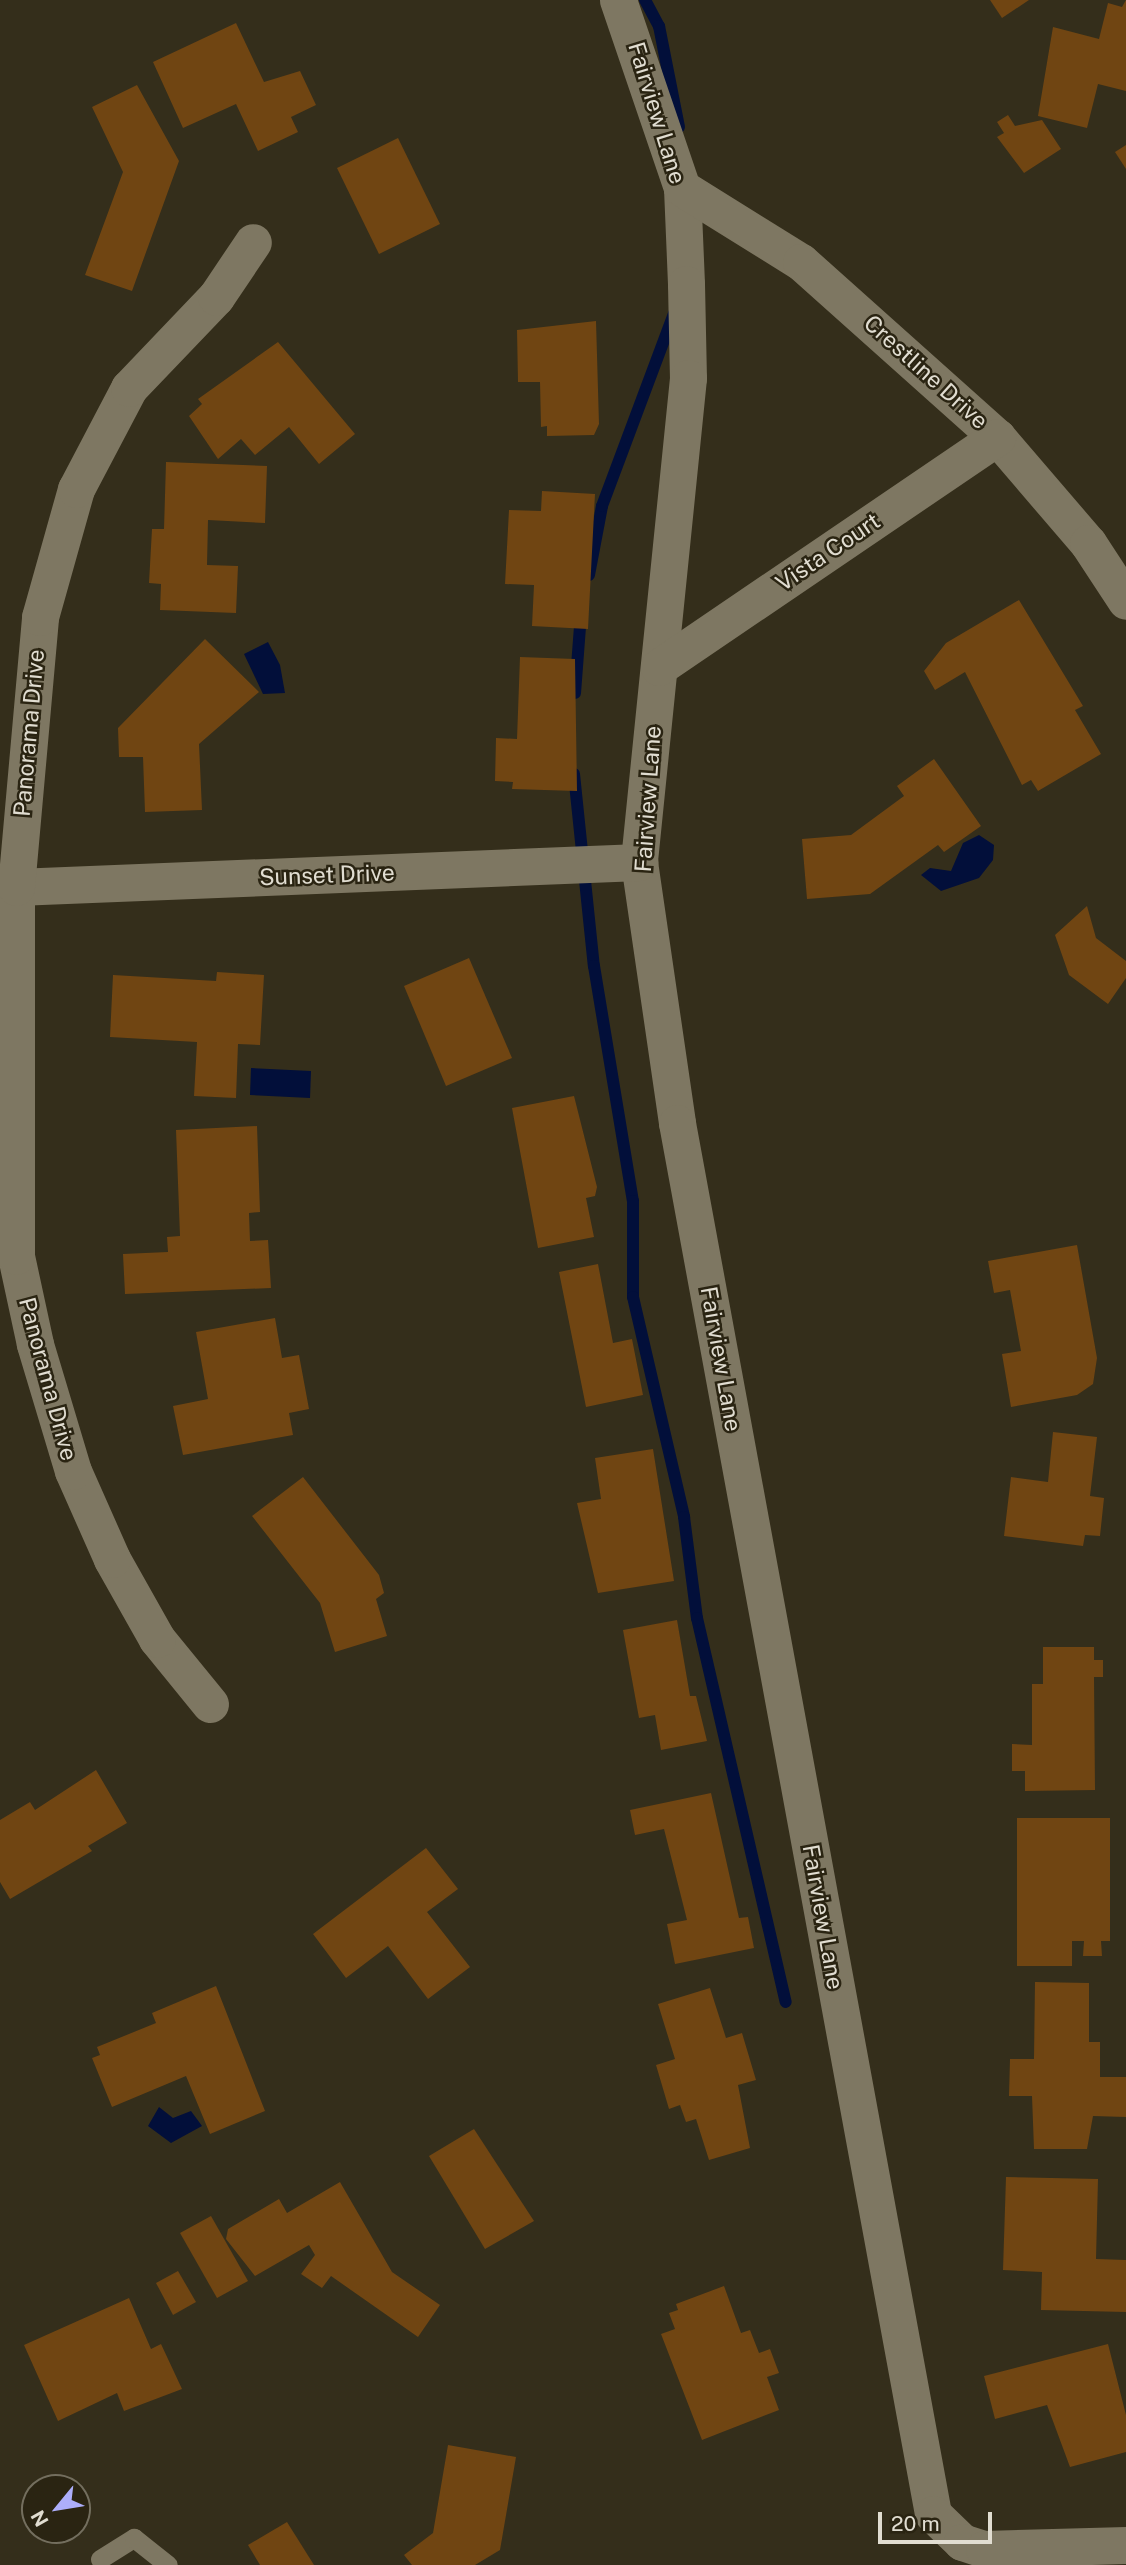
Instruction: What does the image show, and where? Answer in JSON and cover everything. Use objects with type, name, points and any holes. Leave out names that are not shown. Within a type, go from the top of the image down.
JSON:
[{"type":"street","name":"Fairview Lane","points":[[618,0],[682,188],[688,378],[639,862],[677,1123],[933,2514],[962,2542],[984,2549],[1126,2545]]},
{"type":"street","name":"Crestline Drive","points":[[682,188],[802,262],[997,437],[1088,543],[1126,601]]},
{"type":"street","name":"Panorama Drive","points":[[211,1704],[157,1639],[113,1559],[73,1471],[35,1345],[15,1242],[16,887],[40,617],[76,489],[129,388],[216,297],[253,242]]},
{"type":"street","name":"Vista Court","points":[[659,667],[997,437]]},
{"type":"street","name":"Sunset Drive","points":[[16,887],[639,862]]},
{"type":"lane","points":[[100,2560],[134,2538],[168,2565]]},
{"type":"water","points":[[268,642],[280,665],[285,693],[263,694],[244,654]]},
{"type":"water","points":[[979,835],[994,845],[993,860],[979,878],[941,891],[921,875],[930,868],[951,871],[963,843]]},
{"type":"water","points":[[251,1068],[311,1071],[310,1098],[250,1095]]},
{"type":"water","points":[[159,2107],[173,2118],[191,2111],[202,2126],[171,2143],[148,2126]]},
{"type":"building","points":[[990,0],[1029,0],[1002,18]]},
{"type":"building","points":[[1126,0],[1126,91],[1098,84],[1087,128],[1038,116],[1053,27],[1099,39],[1108,3],[1122,7]]},
{"type":"building","points":[[236,23],[264,82],[300,71],[316,105],[291,117],[298,132],[258,151],[236,104],[183,128],[153,62]]},
{"type":"building","points":[[137,85],[179,161],[132,291],[85,275],[123,172],[92,107]]},
{"type":"building","points":[[1008,115],[1015,126],[1042,120],[1061,149],[1024,173],[997,137],[1004,133],[997,122]]},
{"type":"building","points":[[398,138],[440,224],[379,254],[337,168]]},
{"type":"building","points":[[1126,145],[1126,169],[1115,152]]},
{"type":"building","points":[[596,321],[599,424],[594,435],[547,436],[547,426],[541,427],[540,382],[518,382],[517,330]]},
{"type":"building","points":[[278,342],[355,434],[319,464],[289,427],[255,455],[241,439],[218,459],[189,416],[202,404],[198,399]]},
{"type":"building","points":[[166,462],[267,466],[265,523],[208,520],[207,565],[238,566],[236,613],[160,610],[161,584],[149,583],[152,529],[164,529]]},
{"type":"building","points":[[542,491],[595,494],[588,629],[532,626],[534,585],[505,584],[509,510],[541,511]]},
{"type":"building","points":[[1019,600],[1083,706],[1075,710],[1101,754],[1038,791],[1031,780],[1022,785],[965,672],[935,690],[924,671],[946,643]]},
{"type":"building","points":[[205,639],[259,692],[199,744],[202,810],[145,812],[143,757],[119,757],[118,728]]},
{"type":"building","points":[[520,657],[575,659],[577,791],[512,789],[513,782],[495,781],[496,738],[517,739]]},
{"type":"building","points":[[934,759],[981,826],[944,852],[938,845],[870,894],[807,899],[802,839],[851,835],[904,796],[897,786]]},
{"type":"building","points":[[1087,906],[1096,938],[1126,961],[1126,978],[1108,1004],[1069,975],[1055,935]]},
{"type":"building","points":[[469,958],[512,1058],[446,1086],[404,986]]},
{"type":"building","points":[[217,972],[264,975],[260,1045],[238,1044],[236,1098],[194,1096],[197,1042],[110,1037],[113,975],[216,981]]},
{"type":"building","points":[[574,1096],[597,1187],[595,1196],[586,1198],[594,1237],[538,1248],[512,1108]]},
{"type":"building","points":[[257,1126],[260,1212],[249,1213],[250,1241],[268,1240],[271,1288],[125,1294],[123,1254],[168,1252],[167,1237],[180,1236],[176,1130]]},
{"type":"building","points":[[1077,1245],[1097,1358],[1093,1384],[1077,1395],[1011,1407],[1002,1354],[1021,1351],[1010,1290],[994,1293],[988,1261]]},
{"type":"building","points":[[598,1264],[613,1343],[632,1339],[643,1395],[586,1407],[559,1272]]},
{"type":"building","points":[[275,1318],[282,1358],[299,1355],[309,1409],[289,1413],[293,1435],[183,1455],[173,1406],[208,1399],[196,1332]]},
{"type":"building","points":[[1053,1432],[1097,1437],[1090,1496],[1104,1498],[1100,1536],[1085,1535],[1083,1546],[1004,1536],[1011,1477],[1048,1482]]},
{"type":"building","points":[[653,1449],[674,1581],[598,1593],[577,1503],[601,1499],[595,1458]]},
{"type":"building","points":[[303,1477],[379,1575],[384,1593],[376,1599],[387,1636],[335,1652],[320,1603],[252,1516]]},
{"type":"building","points":[[677,1620],[690,1696],[696,1696],[707,1741],[661,1750],[655,1715],[639,1718],[623,1630]]},
{"type":"building","points":[[1043,1647],[1094,1647],[1094,1660],[1103,1660],[1103,1677],[1094,1677],[1095,1790],[1025,1791],[1025,1771],[1012,1771],[1012,1744],[1032,1745],[1032,1684],[1043,1684]]},
{"type":"building","points":[[96,1770],[127,1823],[88,1846],[92,1851],[10,1899],[0,1882],[0,1820],[30,1802],[35,1810]]},
{"type":"building","points":[[711,1793],[739,1918],[748,1917],[754,1948],[675,1964],[667,1924],[687,1920],[664,1829],[635,1835],[630,1810]]},
{"type":"building","points":[[1017,1818],[1110,1818],[1110,1941],[1101,1941],[1102,1956],[1083,1956],[1084,1941],[1072,1941],[1072,1966],[1017,1966]]},
{"type":"building","points":[[426,1848],[458,1889],[427,1912],[470,1967],[428,1999],[388,1946],[346,1978],[313,1934]]},
{"type":"building","points":[[1035,1982],[1089,1983],[1089,2042],[1100,2042],[1100,2077],[1126,2077],[1126,2117],[1093,2116],[1087,2149],[1034,2149],[1032,2096],[1009,2096],[1010,2059],[1034,2059]]},
{"type":"building","points":[[216,1986],[265,2111],[210,2134],[186,2076],[112,2107],[92,2058],[100,2055],[97,2047],[156,2023],[152,2013]]},
{"type":"building","points":[[710,1988],[726,2038],[742,2033],[756,2080],[738,2085],[750,2148],[709,2160],[696,2119],[686,2122],[680,2105],[669,2109],[656,2065],[675,2059],[658,2004]]},
{"type":"building","points":[[474,2129],[534,2221],[485,2249],[429,2156]]},
{"type":"building","points":[[1006,2177],[1098,2179],[1096,2259],[1126,2260],[1126,2312],[1041,2310],[1042,2272],[1003,2270]]},
{"type":"building","points":[[340,2182],[392,2272],[440,2305],[418,2337],[331,2276],[322,2288],[301,2274],[315,2255],[309,2245],[255,2276],[226,2239],[228,2229],[279,2199],[287,2213]]},
{"type":"building","points":[[211,2216],[248,2281],[217,2298],[180,2233]]},
{"type":"building","points":[[178,2271],[196,2302],[173,2315],[156,2283]]},
{"type":"building","points":[[724,2286],[741,2333],[750,2330],[759,2353],[770,2349],[779,2373],[767,2377],[779,2410],[702,2440],[661,2334],[675,2329],[669,2313],[678,2310],[676,2304]]},
{"type":"building","points":[[129,2298],[151,2349],[161,2344],[182,2389],[124,2411],[117,2393],[58,2421],[24,2345]]},
{"type":"building","points":[[1108,2344],[1126,2415],[1126,2452],[1070,2467],[1047,2405],[995,2419],[984,2376]]},
{"type":"building","points":[[448,2445],[516,2457],[500,2550],[475,2565],[412,2565],[404,2555],[433,2533]]},
{"type":"building","points":[[287,2522],[314,2565],[260,2565],[248,2545]]},
{"type":"waterway","points":[[645,0],[659,26],[679,127]]},
{"type":"waterway","points":[[589,575],[602,506],[674,313]]},
{"type":"waterway","points":[[575,693],[581,613]]},
{"type":"waterway","points":[[574,774],[594,966],[633,1201],[633,1297],[684,1517],[697,1618],[786,2002]]}]
